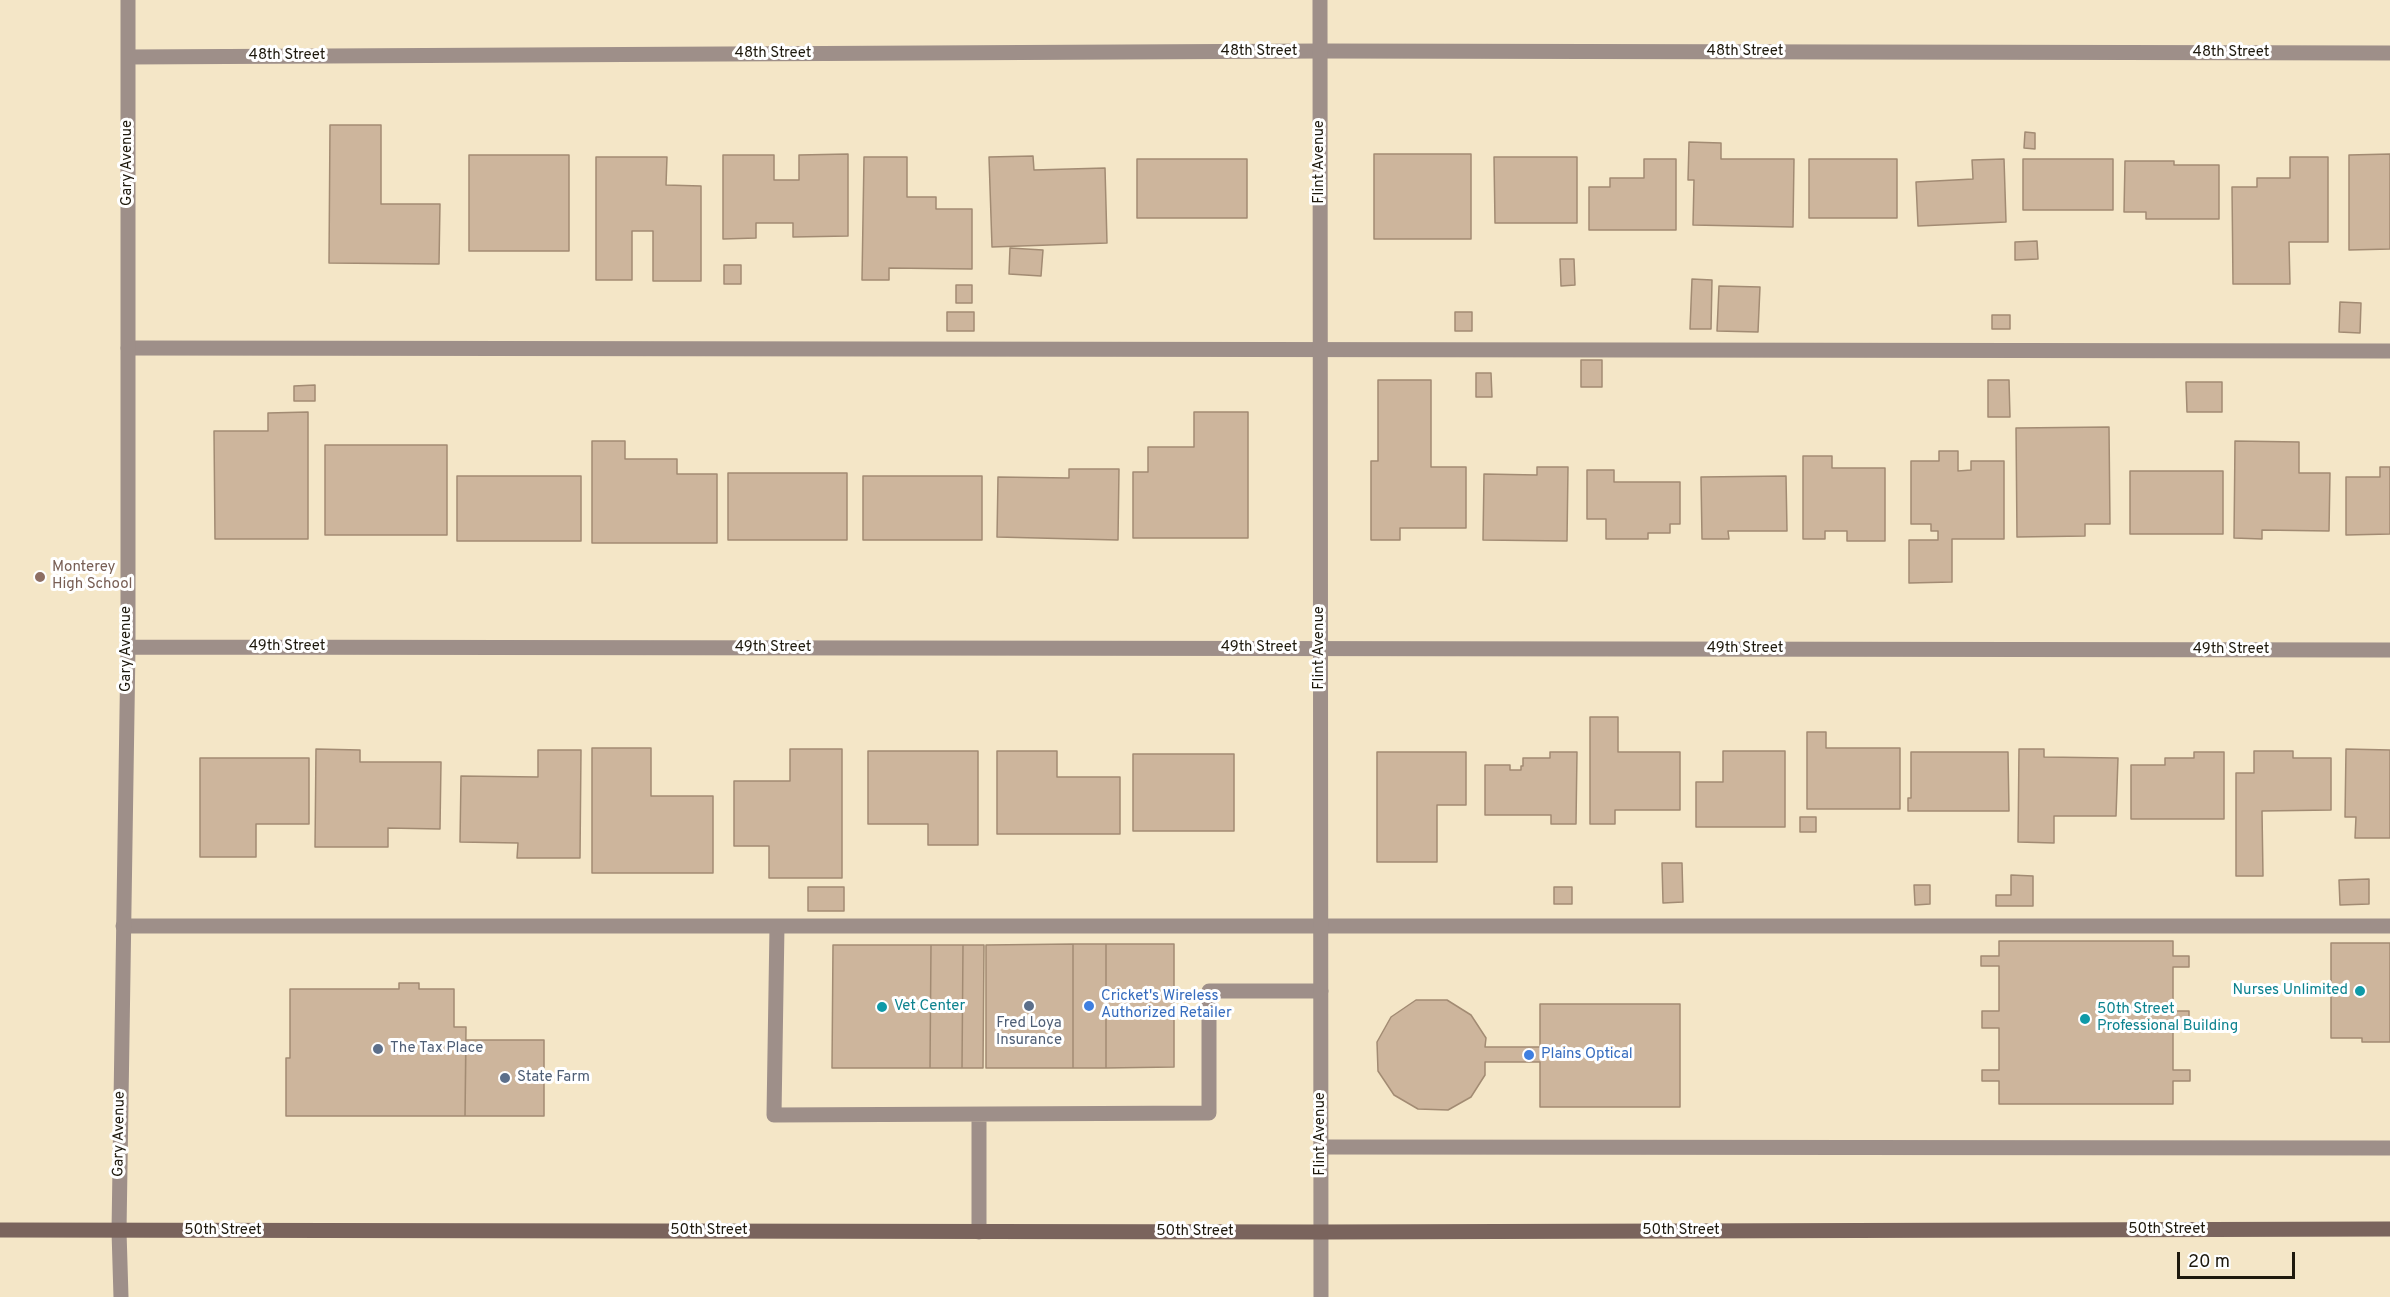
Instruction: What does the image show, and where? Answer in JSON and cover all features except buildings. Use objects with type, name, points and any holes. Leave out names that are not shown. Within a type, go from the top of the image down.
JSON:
[{"type":"main road","name":"50th Street","points":[[0,1230],[1321,1232],[2390,1229]]},
{"type":"street","name":"Gary Avenue","points":[[121,1297],[119,1231],[128,647],[128,0]]},
{"type":"street","name":"Flint Avenue","points":[[1320,0],[1321,1297]]},
{"type":"street","name":"48th Street","points":[[128,57],[1320,51],[2390,53]]},
{"type":"street","points":[[128,348],[2390,351]]},
{"type":"street","name":"49th Street","points":[[128,647],[2390,650]]},
{"type":"street","points":[[123,926],[2390,926]]},
{"type":"street","points":[[777,926],[774,1115],[1209,1113],[1209,991],[1321,991]]},
{"type":"street","points":[[978,1115],[978,1232]]},
{"type":"street","points":[[1321,1147],[2390,1148]]},
{"type":"place","name":"Monterey High School","points":[[40,577]]},
{"type":"place","name":"Nurses Unlimited","points":[[2360,991]]},
{"type":"place","name":"Fred Loya Insurance","points":[[1029,1006]]},
{"type":"place","name":"Cricket's Wireless Authorized Retailer","points":[[1089,1006]]},
{"type":"place","name":"Vet Center","points":[[882,1007]]},
{"type":"place","name":"50th Street Professional Building","points":[[2085,1019]]},
{"type":"place","name":"The Tax Place","points":[[378,1049]]},
{"type":"place","name":"Plains Optical","points":[[1529,1055]]},
{"type":"place","name":"State Farm","points":[[505,1078]]}]
